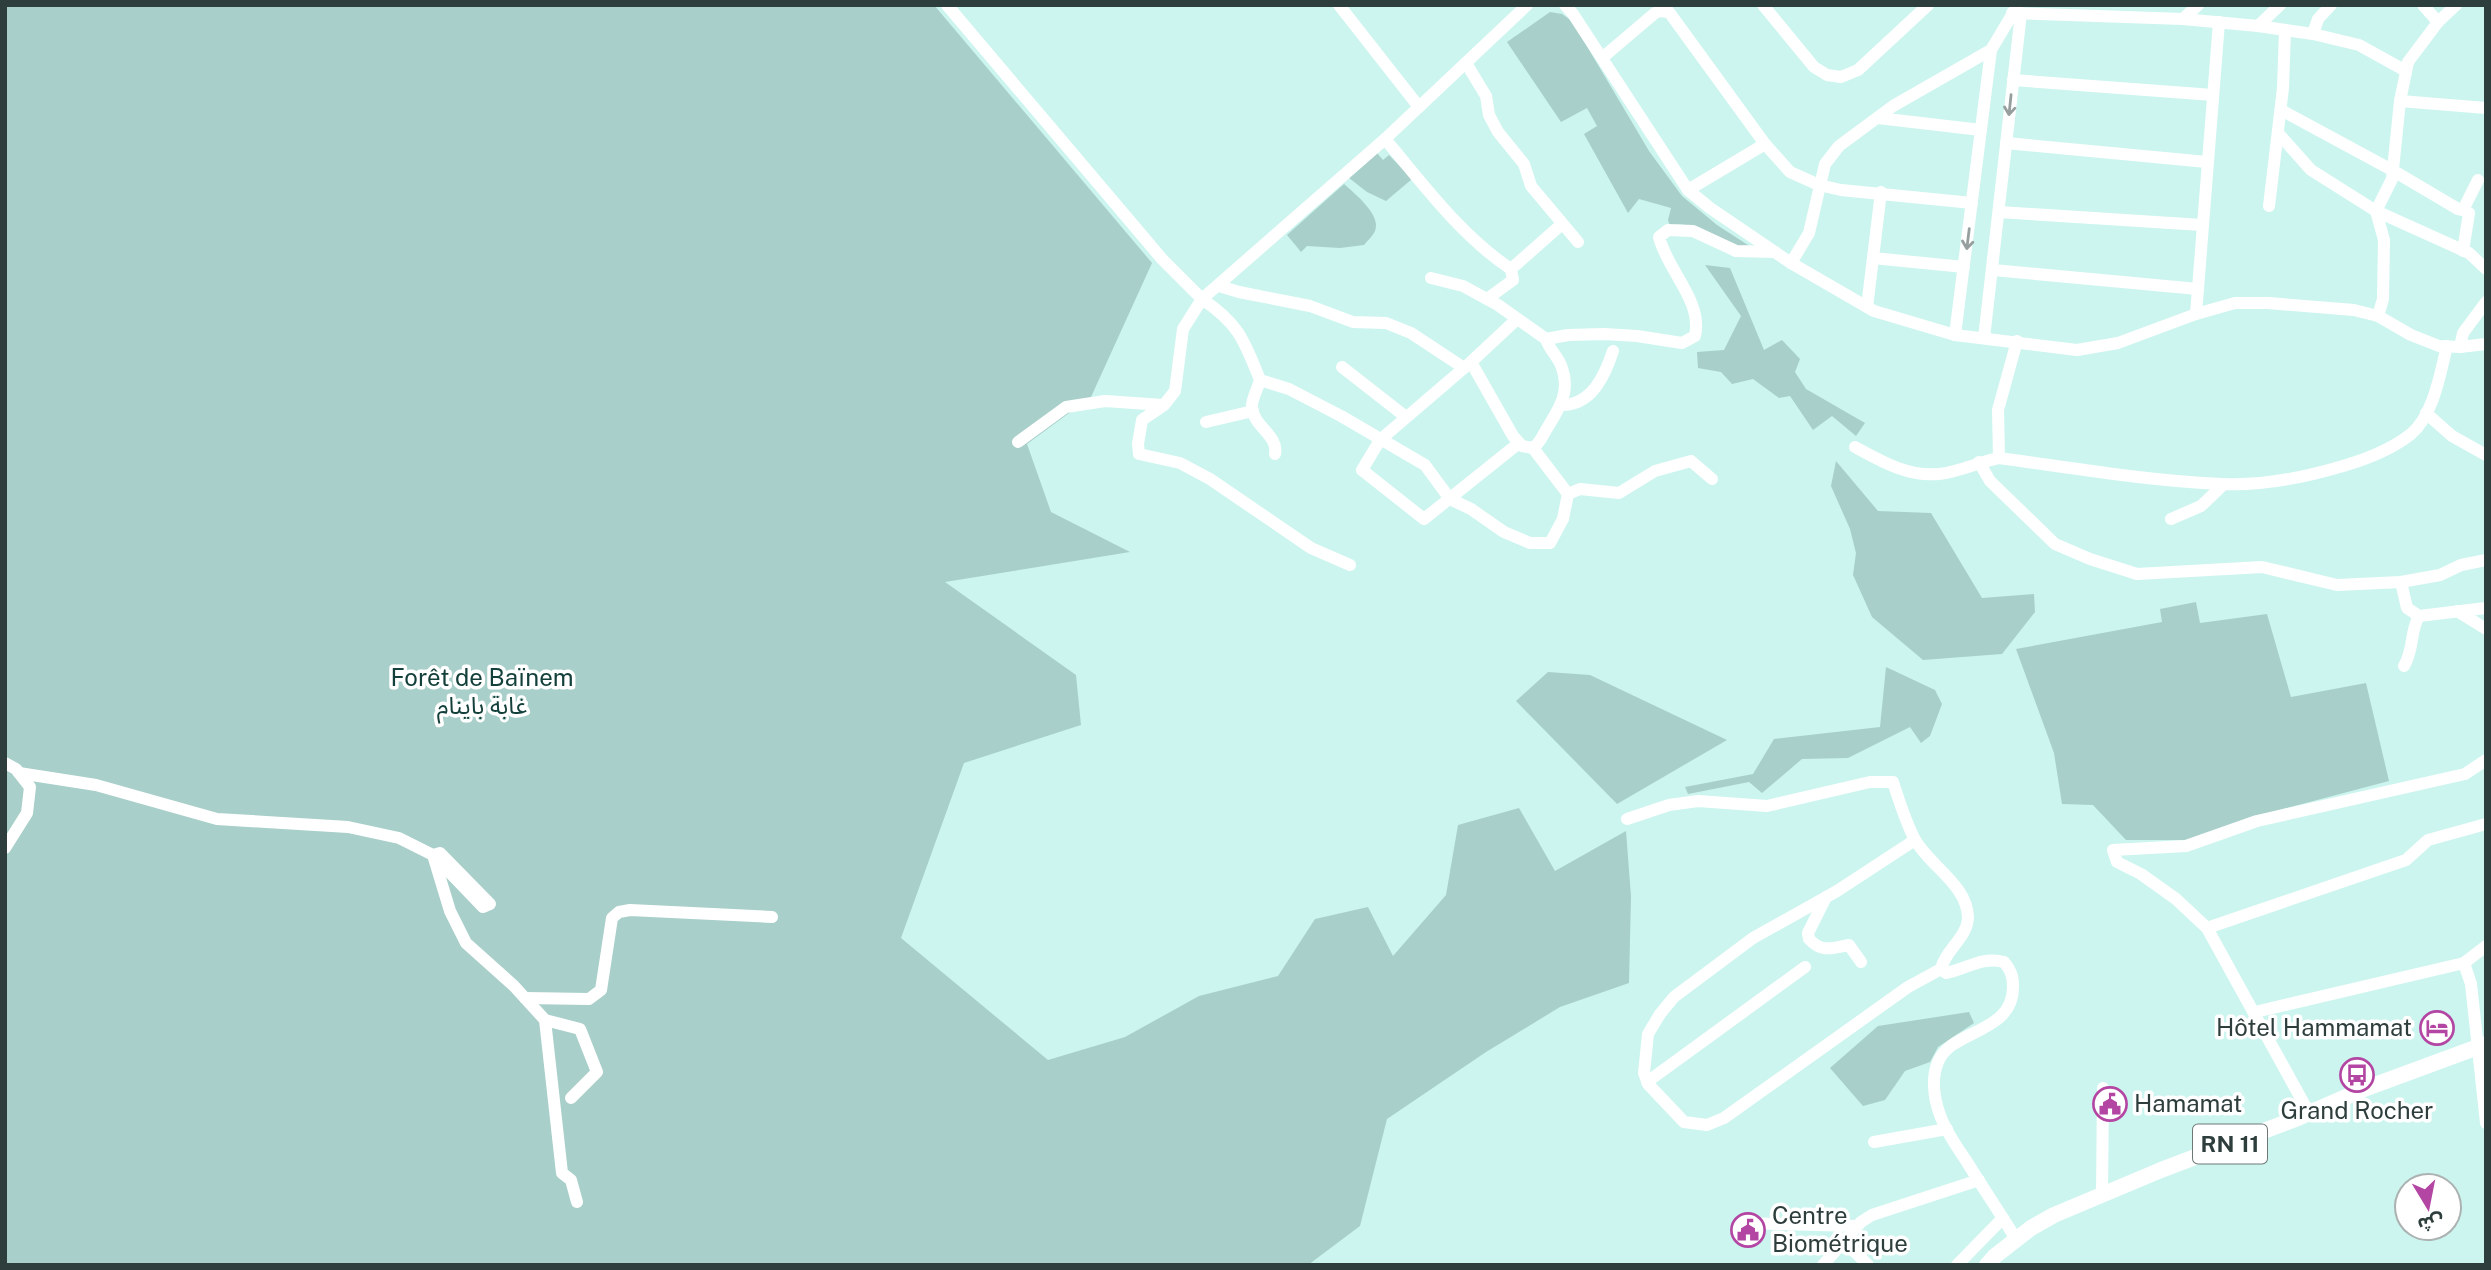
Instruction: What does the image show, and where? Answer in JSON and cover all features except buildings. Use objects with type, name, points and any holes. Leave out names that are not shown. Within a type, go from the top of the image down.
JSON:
[{"type":"main road","name":"RN 11","points":[[1987,1265],[2016,1239],[2054,1215],[2364,1089],[2481,1046]]},
{"type":"street","points":[[947,5],[1162,259],[1202,299],[1224,314],[1240,332],[1260,380],[1251,405],[1254,418],[1273,439],[1275,454]]},
{"type":"street","points":[[1339,5],[1419,107]]},
{"type":"street","points":[[1350,565],[1311,548],[1210,479],[1180,463],[1139,454],[1142,420],[1164,405],[1175,391],[1184,329],[1202,299],[1385,139],[1527,5]]},
{"type":"street","points":[[1565,5],[1688,190],[1791,263],[1867,307],[1903,321],[1955,335],[2077,350],[2118,343],[2196,314],[2235,303],[2268,303],[2354,310],[2378,316],[2411,335],[2439,346],[2486,344]]},
{"type":"street","points":[[1769,8],[1814,67],[1827,75],[1841,77],[1858,70],[1928,5]]},
{"type":"street","points":[[2097,15],[2107,5]]},
{"type":"street","points":[[2183,19],[2198,5]]},
{"type":"street","points":[[2258,26],[2280,5]]},
{"type":"street","points":[[2313,34],[2318,19],[2331,5]]},
{"type":"street","points":[[2423,5],[2438,22]]},
{"type":"street","points":[[2378,316],[2383,299],[2384,240],[2376,211],[2392,179],[2400,101],[2408,62],[2438,22],[2456,5]]},
{"type":"street","points":[[2015,9],[2219,22],[2313,34],[2359,45],[2406,71]]},
{"type":"street","points":[[1955,335],[1991,50],[2015,9]]},
{"type":"street","points":[[1984,338],[2013,80],[2015,9]]},
{"type":"street","points":[[1602,58],[1656,13],[1669,12],[1765,144],[1790,172],[1819,185],[1841,190],[1972,203]]},
{"type":"street","points":[[2196,314],[2219,22]]},
{"type":"street","points":[[2269,206],[2281,110],[2285,30]]},
{"type":"street","points":[[1791,263],[1809,233],[1825,164],[1839,146],[1893,106],[1991,50]]},
{"type":"street","points":[[1465,63],[1486,96],[1489,115],[1497,131],[1524,164],[1531,187],[1578,242]]},
{"type":"street","points":[[2013,80],[2213,95]]},
{"type":"street","points":[[2400,101],[2486,108]]},
{"type":"street","points":[[2281,110],[2469,213],[2462,251]]},
{"type":"street","points":[[1878,118],[1981,130]]},
{"type":"street","points":[[2278,133],[2311,170],[2376,211],[2469,253],[2486,269]]},
{"type":"street","points":[[1385,139],[1441,205],[1489,254],[1511,269],[1513,280],[1487,299]]},
{"type":"street","points":[[2006,143],[2207,162]]},
{"type":"street","points":[[1688,190],[1765,144]]},
{"type":"street","points":[[2463,210],[2478,180]]},
{"type":"street","points":[[1867,307],[1881,192]]},
{"type":"street","points":[[1999,212],[2202,225]]},
{"type":"street","points":[[1511,269],[1562,224]]},
{"type":"street","points":[[1546,339],[1604,334],[1682,343],[1695,336],[1698,323],[1693,307],[1663,253],[1659,237],[1668,230],[1693,232],[1736,251],[1775,252]]},
{"type":"street","points":[[1873,258],[1964,267]]},
{"type":"street","points":[[1993,270],[2198,289]]},
{"type":"street","points":[[1431,278],[1463,286],[1487,299],[1546,339],[1562,365],[1565,378],[1562,405],[1539,443],[1533,448]]},
{"type":"street","points":[[1219,286],[1310,306],[1353,322],[1386,323],[1411,333],[1468,365],[1513,436],[1522,446],[1533,448],[1568,494],[1563,519],[1550,543],[1530,543],[1504,532],[1450,499],[1425,465],[1289,389],[1260,380]]},
{"type":"street","points":[[1855,447],[1890,467],[1940,474],[1999,458],[2224,484],[2266,482],[2328,471],[2374,457],[2412,433],[2426,413],[2454,347],[2486,302]]},
{"type":"street","points":[[1517,319],[1380,440],[1362,470],[1424,519],[1519,443]]},
{"type":"street","points":[[1999,458],[1998,410],[2017,341]]},
{"type":"street","points":[[1562,405],[1574,405],[1589,395],[1605,375],[1613,351]]},
{"type":"street","points":[[1342,366],[1406,417]]},
{"type":"street","points":[[1018,442],[1066,407],[1105,401],[1164,405]]},
{"type":"street","points":[[1206,422],[1253,411]]},
{"type":"street","points":[[2426,413],[2452,436],[2486,455]]},
{"type":"street","points":[[1568,494],[1580,489],[1619,493],[1654,471],[1691,461],[1712,479]]},
{"type":"street","points":[[1979,462],[1990,481],[2055,544],[2137,574],[2262,566],[2337,585],[2401,582],[2440,575],[2461,565],[2486,560]]},
{"type":"street","points":[[2171,519],[2201,506],[2224,484]]},
{"type":"street","points":[[2401,582],[2407,608],[2418,616],[2486,608]]},
{"type":"street","points":[[2457,611],[2486,629]]},
{"type":"street","points":[[2404,666],[2411,654],[2418,616]]},
{"type":"street","points":[[2309,1113],[2207,928],[2176,899],[2141,874],[2117,862],[2113,850],[2186,846],[2257,821],[2465,774],[2486,760]]},
{"type":"street","points":[[5,763],[19,773],[30,787],[27,813],[5,848]]},
{"type":"street","points":[[19,773],[96,785],[217,819],[348,827],[399,838],[433,855],[483,908],[490,904],[440,853],[433,855]]},
{"type":"street","points":[[1628,819],[1669,805],[1698,801],[1767,806],[1870,782],[1893,782],[1915,840],[1964,897],[1968,919],[1941,969]]},
{"type":"street","points":[[2207,928],[2406,860],[2428,840],[2486,824]]},
{"type":"street","points":[[1915,840],[1826,897],[1753,938],[1674,997],[1648,1034],[1644,1073],[1647,1082],[1684,1122],[1707,1125],[1724,1118],[1908,987],[1941,969]]},
{"type":"street","points":[[433,855],[450,911],[466,943],[545,1020],[580,1029],[597,1072],[571,1098]]},
{"type":"street","points":[[1826,897],[1808,933],[1809,939],[1817,948],[1822,949],[1849,945],[1861,962]]},
{"type":"street","points":[[525,998],[589,999],[601,990],[612,919],[619,912],[630,910],[772,917]]},
{"type":"street","points":[[2255,1012],[2464,963],[2486,946]]},
{"type":"street","points":[[1941,969],[1946,972],[1959,970],[1984,960],[2004,962],[2010,969],[2013,993],[1997,1020],[1947,1050],[1938,1060],[1934,1076],[1934,1094],[1947,1129],[2016,1239]]},
{"type":"street","points":[[2464,963],[2481,1046],[2486,1123]]},
{"type":"street","points":[[1647,1082],[1805,967]]},
{"type":"street","points":[[545,1020],[562,1173],[571,1180],[577,1202]]},
{"type":"street","points":[[2102,1195],[2103,1088]]},
{"type":"street","points":[[1874,1142],[1947,1129]]},
{"type":"street","points":[[1824,1265],[1857,1226],[1872,1215],[1979,1180]]},
{"type":"street","points":[[1957,1265],[2003,1218]]},
{"type":"street","points":[[1740,1223],[1857,1226]]},
{"type":"street","points":[[1844,1241],[1868,1265]]},
{"type":"green space","name":"Forêt de Baïnem غابة باينام","points":[[5,5],[934,5],[1152,263],[1091,397],[1027,444],[1051,512],[1130,552],[945,582],[1076,675],[1081,725],[964,763],[901,938],[1048,1060],[1125,1037],[1199,996],[1278,976],[1315,919],[1368,907],[1393,956],[1446,895],[1458,825],[1519,808],[1555,871],[1626,831],[1631,896],[1629,983],[1560,1007],[1486,1052],[1387,1119],[1360,1226],[1308,1265],[5,1265]]},
{"type":"green space","points":[[1550,12],[1562,14],[1572,21],[1649,151],[1682,196],[1717,225],[1751,247],[1726,242],[1686,225],[1670,226],[1668,220],[1671,208],[1639,199],[1628,213],[1584,134],[1597,126],[1587,108],[1561,122],[1507,42]]},
{"type":"green space","points":[[1377,153],[1383,160],[1389,155],[1412,179],[1386,201],[1367,192],[1349,178]]},
{"type":"green space","points":[[1344,184],[1371,211],[1376,225],[1374,233],[1364,245],[1340,248],[1307,246],[1301,252],[1287,235]]},
{"type":"green space","points":[[1705,265],[1730,268],[1764,350],[1782,340],[1800,359],[1795,372],[1806,389],[1865,423],[1856,436],[1832,416],[1813,430],[1790,396],[1779,398],[1753,379],[1732,384],[1721,372],[1698,368],[1697,352],[1724,350],[1741,316]]},
{"type":"green space","points":[[1836,461],[1878,511],[1931,513],[1982,598],[2034,594],[2035,612],[2002,654],[1923,660],[1872,617],[1853,575],[1856,553],[1850,529],[1831,486]]},
{"type":"green space","points":[[2196,602],[2200,623],[2267,614],[2291,697],[2366,683],[2389,781],[2257,816],[2187,840],[2126,840],[2093,805],[2062,804],[2054,753],[2016,649],[2162,622],[2160,609]]},
{"type":"green space","points":[[1886,667],[1935,690],[1942,704],[1930,736],[1921,743],[1910,727],[1848,758],[1802,759],[1762,793],[1749,782],[1688,794],[1685,787],[1753,774],[1774,739],[1880,727]]},
{"type":"green space","points":[[1548,672],[1590,675],[1727,740],[1617,804],[1516,701]]},
{"type":"green space","points":[[1969,1012],[1974,1023],[1938,1047],[1930,1062],[1905,1071],[1885,1100],[1863,1106],[1830,1068],[1878,1026]]},
{"type":"place","name":"Hôtel Hammamat","points":[[2437,1028]]},
{"type":"place","name":"Grand Rocher","points":[[2357,1075]]},
{"type":"place","name":"Hamamat","points":[[2110,1104]]},
{"type":"place","name":"Centre Biométrique","points":[[1748,1230]]}]
